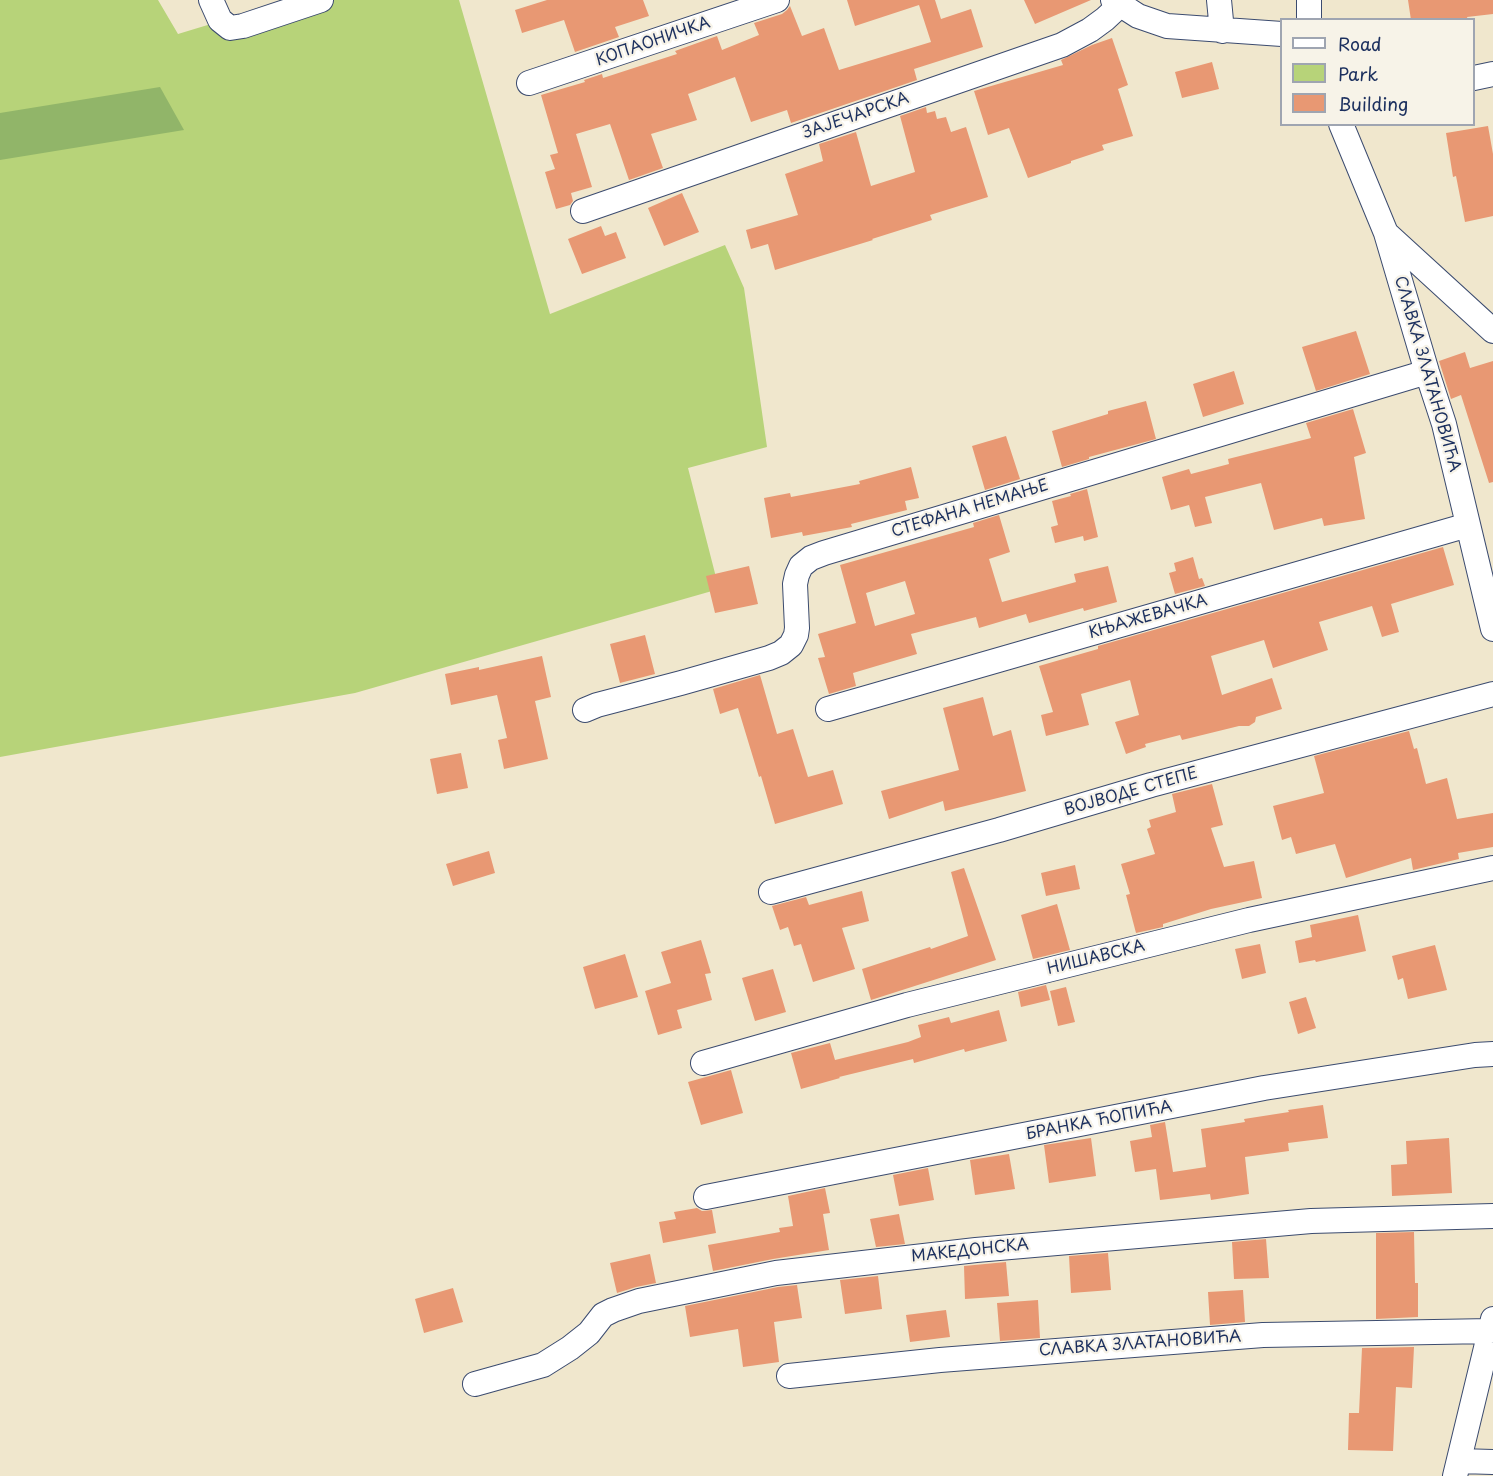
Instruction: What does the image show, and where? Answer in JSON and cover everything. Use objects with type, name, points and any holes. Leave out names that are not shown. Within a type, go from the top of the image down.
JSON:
[{"type":"street","points":[[211,0],[220,20],[230,28],[243,26],[321,0]]},
{"type":"street","name":"КОПАОНИЧКА","points":[[529,83],[777,0]]},
{"type":"street","points":[[1219,0],[1222,31]]},
{"type":"street","points":[[1309,0],[1309,18]]},
{"type":"street","points":[[1116,2],[1138,16],[1167,26],[1280,34]]},
{"type":"street","name":"ЗАЈЕЧАРСКА","points":[[583,211],[1062,45],[1105,19],[1116,2]]},
{"type":"street","points":[[1475,78],[1493,74]]},
{"type":"street","name":"СЛАВКА ЗЛАТАНОВИЋА","points":[[1342,126],[1386,233],[1444,424],[1493,629]]},
{"type":"street","points":[[1386,233],[1493,331]]},
{"type":"street","name":"СТЕФАНА НЕМАЊЕ","points":[[585,710],[781,653],[791,645],[796,635],[795,584],[797,575],[801,566],[817,555],[1427,372]]},
{"type":"street","name":"КЊАЖЕВАЧКА","points":[[828,709],[1468,525]]},
{"type":"street","name":"ВОЈВОДЕ СТЕПЕ","points":[[771,892],[999,830],[1163,782],[1493,694]]},
{"type":"street","name":"НИШАВСКА","points":[[703,1063],[907,1005],[1194,933],[1493,868]]},
{"type":"street","name":"БРАНКА ЋОПИЋА","points":[[706,1197],[1263,1088],[1493,1054]]},
{"type":"street","name":"МАКЕДОНСКА","points":[[475,1384],[543,1365],[570,1348],[589,1333],[603,1315],[613,1310],[639,1301],[776,1273],[976,1250],[1311,1221],[1493,1215]]},
{"type":"street","name":"СЛАВКА ЗЛАТАНОВИЋА","points":[[789,1376],[940,1360],[1263,1335],[1492,1325],[1457,1468]]},
{"type":"street","points":[[1457,1468],[1493,1462]]},
{"type":"green space","points":[[0,0],[158,0],[178,34],[290,0],[459,0],[550,314],[725,245],[744,288],[767,447],[688,468],[719,589],[355,693],[0,757]]},
{"type":"green space","points":[[160,87],[184,130],[0,160],[0,113]]},
{"type":"building","points":[[547,0],[643,0],[649,16],[615,27],[619,37],[575,52],[564,20],[522,33],[515,10]]},
{"type":"building","points":[[847,0],[935,0],[941,19],[971,9],[983,47],[914,69],[917,80],[791,123],[787,110],[751,122],[735,77],[688,94],[697,120],[651,134],[663,168],[629,180],[610,124],[576,134],[592,187],[571,193],[573,201],[570,205],[556,209],[545,172],[555,169],[550,155],[558,153],[541,95],[585,82],[584,80],[602,74],[603,78],[677,54],[675,51],[717,36],[722,50],[759,35],[754,23],[782,14],[790,6],[802,36],[824,28],[839,70],[931,42],[919,5],[855,26]]},
{"type":"building","points":[[1024,0],[1091,0],[1035,24]]},
{"type":"building","points":[[1408,0],[1493,0],[1493,14],[1467,18],[1411,18]]},
{"type":"building","points":[[1112,38],[1128,85],[1118,89],[1133,136],[1102,145],[1104,150],[1028,178],[1009,128],[988,135],[974,91],[1063,65],[1061,60]]},
{"type":"building","points":[[1212,62],[1219,89],[1182,98],[1175,72]]},
{"type":"building","points":[[926,107],[927,113],[935,111],[937,119],[946,117],[951,132],[966,127],[988,197],[930,215],[932,220],[775,270],[768,244],[751,249],[746,230],[798,215],[785,174],[823,161],[819,144],[856,132],[871,186],[915,172],[900,116]]},
{"type":"building","points":[[1488,126],[1493,154],[1493,216],[1465,222],[1456,176],[1453,177],[1446,133]]},
{"type":"building","points":[[682,193],[699,232],[664,246],[648,208]]},
{"type":"building","points":[[601,226],[605,236],[616,232],[626,258],[582,274],[568,239]]},
{"type":"building","points":[[1356,331],[1370,374],[1316,391],[1302,347]]},
{"type":"building","points":[[1465,352],[1470,368],[1493,361],[1493,482],[1489,483],[1461,395],[1451,399],[1439,361]]},
{"type":"building","points":[[1234,371],[1244,404],[1203,417],[1193,384]]},
{"type":"building","points":[[1146,401],[1156,439],[1089,457],[1089,459],[1062,467],[1052,431],[1108,414],[1108,411]]},
{"type":"building","points":[[1353,409],[1366,453],[1354,457],[1365,519],[1324,526],[1322,518],[1274,530],[1261,483],[1205,497],[1212,523],[1195,527],[1189,505],[1171,510],[1162,477],[1189,469],[1191,474],[1229,464],[1228,459],[1311,438],[1306,423]]},
{"type":"building","points":[[1006,436],[1020,479],[985,490],[972,446]]},
{"type":"building","points":[[911,467],[919,498],[905,501],[907,510],[851,524],[852,527],[803,536],[802,532],[771,538],[764,498],[790,493],[791,497],[860,484],[859,481]]},
{"type":"building","points":[[1087,489],[1098,537],[1084,541],[1083,536],[1055,543],[1051,527],[1058,525],[1052,501]]},
{"type":"building","points":[[999,515],[1010,552],[989,559],[1002,602],[1076,582],[1074,574],[1108,566],[1117,602],[1084,611],[1083,608],[1029,623],[1026,614],[979,628],[976,617],[911,634],[917,654],[853,673],[856,686],[829,694],[818,658],[825,657],[818,634],[856,623],[840,565],[974,527],[973,523]],"holes":[[[905,581],[915,614],[875,626],[866,593]]]},
{"type":"building","points":[[1443,547],[1454,585],[1391,604],[1399,632],[1382,637],[1372,606],[1319,622],[1328,650],[1273,668],[1264,640],[1211,656],[1222,695],[1272,678],[1282,709],[1256,717],[1255,722],[1249,726],[1239,726],[1182,740],[1180,735],[1145,744],[1146,747],[1126,754],[1115,722],[1139,715],[1130,680],[1081,694],[1089,725],[1046,736],[1041,715],[1053,712],[1039,666],[1098,649],[1098,646]]},
{"type":"building","points":[[1193,557],[1199,579],[1202,578],[1205,586],[1175,594],[1169,573],[1176,571],[1174,563]]},
{"type":"building","points":[[749,566],[758,604],[715,613],[706,576]]},
{"type":"building","points":[[645,635],[655,674],[620,683],[610,644]]},
{"type":"building","points":[[542,656],[551,697],[535,701],[548,759],[504,769],[498,740],[507,738],[497,695],[451,705],[445,674],[479,667],[479,670]]},
{"type":"building","points":[[760,675],[777,734],[793,729],[808,777],[833,770],[843,804],[775,824],[738,708],[720,714],[713,689]]},
{"type":"building","points":[[983,697],[993,736],[1011,730],[1026,791],[945,811],[943,801],[889,819],[881,791],[959,770],[943,708]]},
{"type":"building","points":[[1409,731],[1414,749],[1417,748],[1426,784],[1447,778],[1457,819],[1493,813],[1493,847],[1458,853],[1459,859],[1413,870],[1411,858],[1346,878],[1335,844],[1296,854],[1291,837],[1282,840],[1273,806],[1324,793],[1314,756]]},
{"type":"building","points":[[461,753],[468,788],[437,794],[430,759]]},
{"type":"building","points":[[1212,784],[1223,825],[1211,828],[1224,867],[1254,861],[1262,898],[1211,909],[1163,924],[1163,927],[1136,933],[1126,895],[1130,894],[1121,864],[1155,854],[1147,829],[1151,827],[1149,820],[1176,812],[1172,794]]},
{"type":"building","points":[[489,851],[495,873],[453,886],[446,864]]},
{"type":"building","points":[[1075,865],[1080,889],[1046,896],[1041,873]]},
{"type":"building","points":[[964,868],[996,960],[871,1000],[862,969],[968,936],[951,872]]},
{"type":"building","points":[[862,891],[869,921],[842,928],[855,969],[813,982],[801,944],[794,946],[788,927],[780,930],[772,906],[806,897],[809,905]]},
{"type":"building","points":[[1057,904],[1070,950],[1033,959],[1021,915]]},
{"type":"building","points":[[1358,915],[1366,951],[1316,962],[1315,960],[1299,963],[1295,941],[1312,937],[1310,925]]},
{"type":"building","points":[[701,940],[711,973],[705,974],[712,1000],[677,1010],[682,1028],[658,1035],[645,991],[671,983],[661,952]]},
{"type":"building","points":[[1260,944],[1266,973],[1242,979],[1235,949]]},
{"type":"building","points":[[1435,945],[1447,990],[1408,999],[1403,978],[1398,980],[1392,956]]},
{"type":"building","points":[[625,954],[638,997],[595,1009],[583,967]]},
{"type":"building","points":[[773,969],[786,1012],[755,1021],[742,978]]},
{"type":"building","points":[[1046,985],[1050,1000],[1021,1007],[1018,992]]},
{"type":"building","points":[[1066,987],[1075,1022],[1058,1026],[1050,991]]},
{"type":"building","points":[[1306,997],[1316,1028],[1298,1034],[1289,1002]]},
{"type":"building","points":[[999,1010],[1007,1041],[965,1052],[964,1049],[914,1063],[913,1059],[801,1089],[791,1053],[830,1043],[835,1060],[921,1037],[918,1025],[949,1017],[951,1023]]},
{"type":"building","points":[[731,1070],[743,1113],[701,1125],[688,1082]]},
{"type":"building","points":[[1323,1105],[1328,1138],[1288,1143],[1289,1151],[1245,1157],[1249,1194],[1211,1200],[1210,1194],[1160,1200],[1156,1169],[1135,1172],[1130,1141],[1152,1137],[1150,1125],[1165,1122],[1173,1172],[1206,1167],[1201,1129],[1245,1122],[1244,1119],[1289,1112],[1288,1110]]},
{"type":"building","points":[[1091,1138],[1096,1176],[1049,1183],[1044,1145]]},
{"type":"building","points":[[1449,1138],[1452,1193],[1392,1196],[1391,1165],[1407,1164],[1406,1141]]},
{"type":"building","points":[[1009,1154],[1015,1189],[975,1195],[970,1160]]},
{"type":"building","points":[[928,1168],[934,1200],[899,1206],[893,1175]]},
{"type":"building","points":[[825,1188],[830,1213],[823,1214],[829,1250],[713,1271],[708,1245],[780,1232],[779,1228],[793,1226],[788,1196]]},
{"type":"building","points":[[697,1208],[702,1211],[712,1210],[716,1233],[663,1243],[659,1222],[676,1219],[674,1212]]},
{"type":"building","points":[[899,1214],[905,1244],[876,1247],[870,1219]]},
{"type":"building","points":[[1414,1232],[1418,1317],[1376,1319],[1376,1233]]},
{"type":"building","points":[[1266,1239],[1269,1278],[1234,1279],[1232,1242]]},
{"type":"building","points":[[1108,1253],[1111,1290],[1071,1293],[1069,1256]]},
{"type":"building","points":[[650,1254],[656,1283],[617,1293],[610,1263]]},
{"type":"building","points":[[1006,1262],[1009,1296],[965,1299],[964,1266]]},
{"type":"building","points":[[878,1276],[882,1309],[845,1314],[840,1280]]},
{"type":"building","points":[[797,1285],[802,1318],[774,1322],[779,1362],[743,1367],[738,1329],[690,1337],[685,1306]]},
{"type":"building","points":[[453,1288],[463,1322],[424,1333],[415,1299]]},
{"type":"building","points":[[1243,1290],[1245,1322],[1210,1325],[1208,1292]]},
{"type":"building","points":[[1038,1300],[1040,1338],[1000,1341],[997,1303]]},
{"type":"building","points":[[946,1310],[950,1337],[910,1342],[906,1315]]},
{"type":"building","points":[[1414,1347],[1412,1388],[1396,1387],[1393,1451],[1348,1450],[1349,1413],[1359,1413],[1362,1348]]}]
